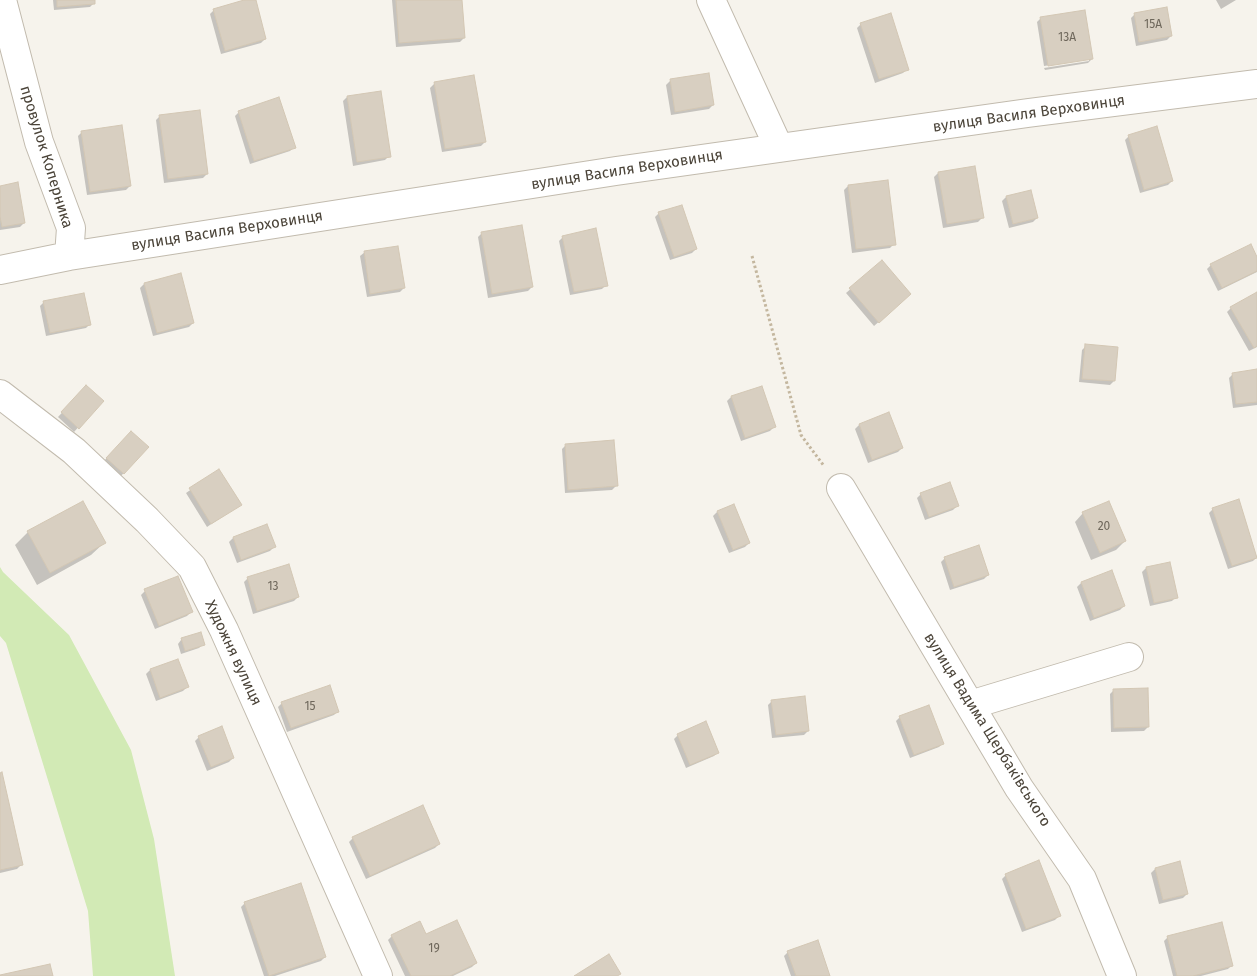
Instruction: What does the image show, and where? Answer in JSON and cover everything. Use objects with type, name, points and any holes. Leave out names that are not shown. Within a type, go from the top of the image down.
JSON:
[{"type":"street","name":"провулок Коперника","points":[[2,0],[39,142],[71,228],[69,256]]},
{"type":"street","points":[[711,0],[779,148]]},
{"type":"street","name":"вулиця Василя Верховинця","points":[[0,270],[69,256],[779,148],[1257,84]]},
{"type":"street","name":"Художня вулиця","points":[[0,394],[74,451],[140,513],[192,567],[224,630],[378,976]]},
{"type":"street","name":"вулиця Вадима Щербаківського","points":[[841,488],[1019,788],[1082,879],[1122,976]]},
{"type":"street","points":[[970,705],[1129,657]]},
{"type":"path","points":[[752,256],[801,435],[841,488]]},
{"type":"green space","points":[[0,567],[69,635],[131,750],[154,839],[175,976],[93,976],[88,911],[6,643],[0,636]]},
{"type":"building","points":[[57,0],[95,0],[95,4],[57,7]]},
{"type":"building","points":[[244,0],[256,0],[266,39],[225,51],[213,9]]},
{"type":"building","points":[[396,0],[462,0],[465,38],[399,43]]},
{"type":"building","points":[[1167,7],[1172,36],[1139,42],[1134,13]]},
{"type":"building","points":[[1085,10],[1093,59],[1048,66],[1040,17]]},
{"type":"building","points":[[891,13],[909,70],[879,79],[860,23]]},
{"type":"building","points":[[709,73],[714,105],[675,112],[670,79]]},
{"type":"building","points":[[474,75],[486,142],[445,149],[434,82]]},
{"type":"building","points":[[381,91],[391,157],[357,162],[347,96]]},
{"type":"building","points":[[279,97],[296,148],[254,161],[238,111]]},
{"type":"building","points":[[200,110],[208,174],[168,179],[159,115]]},
{"type":"building","points":[[122,125],[131,186],[90,192],[81,131]]},
{"type":"building","points":[[1157,126],[1173,181],[1144,190],[1128,135]]},
{"type":"building","points":[[975,166],[984,218],[947,224],[938,172]]},
{"type":"building","points":[[888,180],[896,245],[856,249],[848,185]]},
{"type":"building","points":[[18,182],[25,223],[2,227],[0,217],[0,186]]},
{"type":"building","points":[[1031,190],[1038,218],[1013,224],[1006,196]]},
{"type":"building","points":[[682,205],[697,249],[674,257],[658,212]]},
{"type":"building","points":[[522,225],[533,287],[492,294],[481,232]]},
{"type":"building","points":[[596,228],[608,286],[574,292],[562,236]]},
{"type":"building","points":[[1251,244],[1257,257],[1257,271],[1222,288],[1210,264]]},
{"type":"building","points":[[398,246],[405,288],[370,294],[364,251]]},
{"type":"building","points":[[882,260],[911,294],[879,323],[849,288]]},
{"type":"building","points":[[181,273],[194,323],[157,333],[144,283]]},
{"type":"building","points":[[1257,292],[1257,346],[1254,348],[1230,307]]},
{"type":"building","points":[[84,293],[91,325],[50,333],[43,301]]},
{"type":"building","points":[[1085,344],[1118,347],[1115,381],[1082,379]]},
{"type":"building","points":[[1257,369],[1257,402],[1236,404],[1232,373]]},
{"type":"building","points":[[86,385],[104,401],[79,429],[61,412]]},
{"type":"building","points":[[762,386],[776,427],[745,438],[731,396]]},
{"type":"building","points":[[889,412],[903,448],[872,460],[859,424]]},
{"type":"building","points":[[131,431],[149,447],[124,474],[106,458]]},
{"type":"building","points":[[614,440],[618,486],[568,490],[565,444]]},
{"type":"building","points":[[219,469],[242,505],[211,524],[189,488]]},
{"type":"building","points":[[950,482],[959,506],[929,517],[920,493]]},
{"type":"building","points":[[1239,499],[1257,558],[1232,566],[1212,508]]},
{"type":"building","points":[[83,501],[106,543],[50,573],[27,531]]},
{"type":"building","points":[[1109,501],[1126,541],[1100,553],[1082,512]]},
{"type":"building","points":[[734,504],[750,543],[733,550],[717,511]]},
{"type":"building","points":[[267,524],[276,547],[241,560],[233,537]]},
{"type":"building","points":[[979,545],[989,575],[954,587],[944,557]]},
{"type":"building","points":[[1170,562],[1178,598],[1154,603],[1146,567]]},
{"type":"building","points":[[289,564],[299,597],[257,611],[247,577]]},
{"type":"building","points":[[1112,570],[1125,606],[1094,618],[1081,582]]},
{"type":"building","points":[[178,576],[193,612],[159,626],[144,589]]},
{"type":"building","points":[[201,632],[205,645],[185,651],[181,638]]},
{"type":"building","points":[[178,659],[189,687],[160,698],[150,669]]},
{"type":"building","points":[[330,685],[339,712],[291,728],[281,702]]},
{"type":"building","points":[[1148,688],[1149,727],[1114,728],[1113,689]]},
{"type":"building","points":[[805,696],[809,731],[776,735],[771,700]]},
{"type":"building","points":[[929,705],[944,744],[914,755],[899,716]]},
{"type":"building","points":[[706,721],[719,753],[690,765],[677,734]]},
{"type":"building","points":[[222,726],[234,758],[211,767],[198,736]]},
{"type":"building","points":[[2,772],[23,865],[0,870],[0,773]]},
{"type":"building","points":[[423,805],[440,844],[370,876],[352,837]]},
{"type":"building","points":[[1039,860],[1061,916],[1026,929],[1005,874]]},
{"type":"building","points":[[1180,861],[1188,894],[1163,900],[1155,868]]},
{"type":"building","points":[[301,883],[326,957],[269,976],[244,902]]},
{"type":"building","points":[[457,920],[477,963],[450,976],[411,976],[391,935],[420,921],[426,934]]},
{"type":"building","points":[[1222,922],[1233,966],[1193,976],[1177,976],[1167,936]]},
{"type":"building","points":[[818,940],[830,976],[796,976],[787,951]]},
{"type":"building","points":[[609,954],[621,974],[617,976],[574,976]]},
{"type":"building","points":[[50,964],[53,976],[0,976],[0,975]]}]
